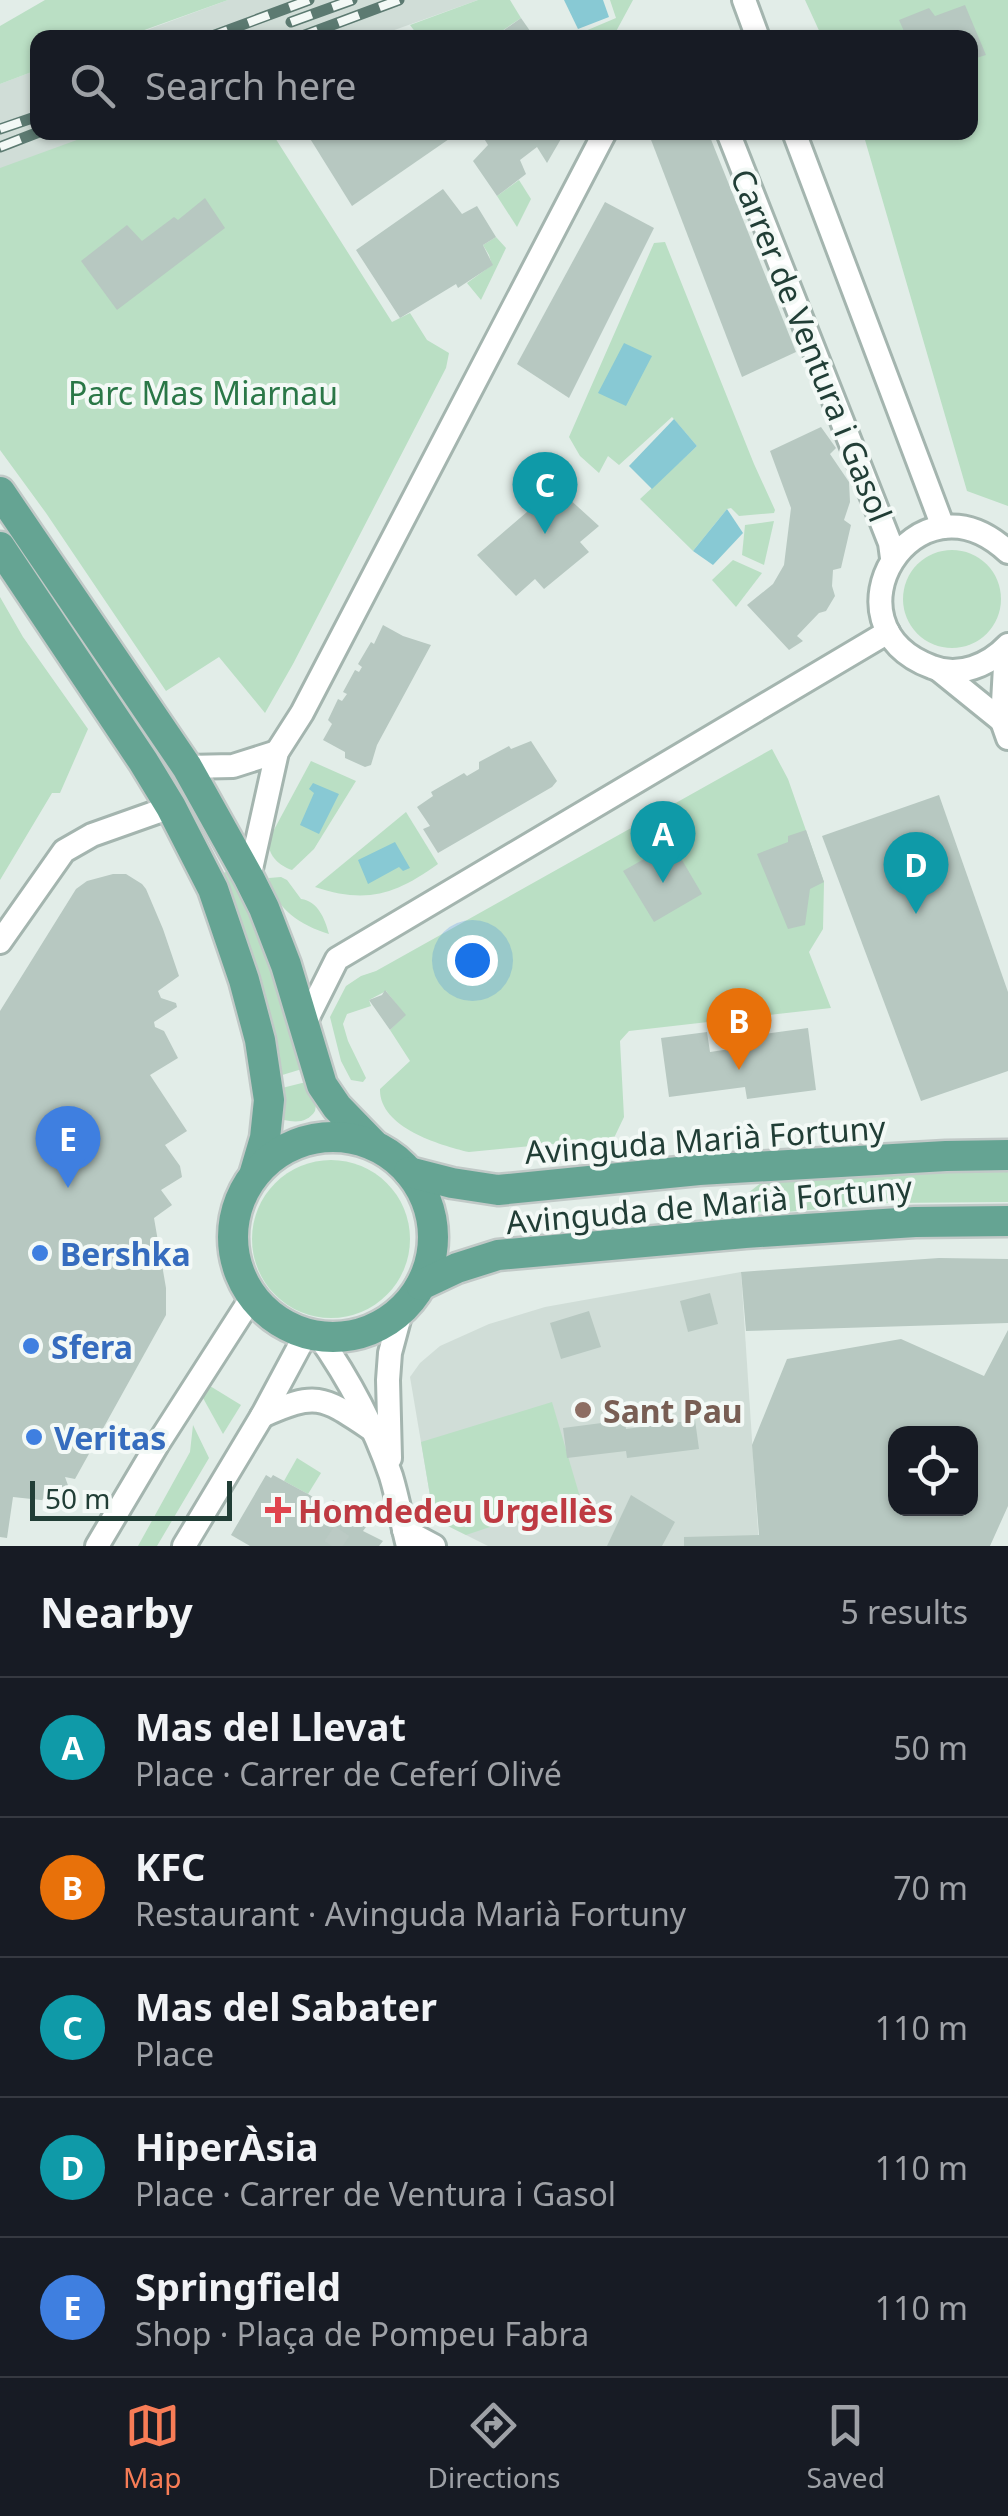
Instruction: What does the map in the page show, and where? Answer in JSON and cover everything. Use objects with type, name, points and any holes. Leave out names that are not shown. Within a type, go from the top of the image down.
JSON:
[{"type":"main road","points":[[0,492],[187,767],[249,878],[286,966],[322,1085],[372,1144],[401,1162],[422,1188],[433,1220],[432,1254],[421,1285],[401,1312],[372,1330],[340,1338],[312,1335],[276,1320],[252,1297],[236,1268],[232,1234],[238,1202],[254,1172],[265,1138],[269,1100],[260,1040],[244,980],[212,889],[170,807],[0,547]]},
{"type":"main road","points":[[254,1172],[276,1153],[307,1140],[340,1136],[372,1144]]},
{"type":"main road","name":"Avinguda Marià Fortuny","points":[[409,1172],[498,1190],[699,1170],[1008,1155]]},
{"type":"main road","name":"Avinguda de Marià Fortuny","points":[[421,1285],[498,1255],[745,1233],[1008,1220]]},
{"type":"street","points":[[744,0],[755,30]]},
{"type":"street","points":[[249,878],[277,752],[302,714],[601,140]]},
{"type":"street","name":"Carrer de Ventura i Gasol","points":[[731,140],[890,543],[892,558]]},
{"type":"street","name":"Carrer de Ventura i Gasol","points":[[797,140],[943,527]]},
{"type":"street","points":[[1007,646],[986,663],[964,670],[939,670],[902,651],[888,632],[880,608],[882,581],[892,558],[919,534],[961,526],[986,534],[1008,552]]},
{"type":"street","points":[[304,1025],[337,959],[888,632]]},
{"type":"street","points":[[1005,729],[1007,646]]},
{"type":"street","points":[[939,670],[1005,729]]},
{"type":"street","points":[[187,767],[234,766],[277,752]]},
{"type":"street","points":[[0,942],[64,851],[92,835],[170,807]]},
{"type":"street","points":[[97,1546],[252,1297]]},
{"type":"street","points":[[391,1477],[389,1366],[401,1312]]},
{"type":"street","points":[[184,1546],[312,1335],[353,1388],[372,1429],[391,1477],[406,1538],[434,1546]]},
{"type":"street","points":[[262,1416],[290,1402],[314,1400],[332,1404],[372,1429]]},
{"type":"shaded area","points":[[228,0],[478,0],[394,30],[147,30]]},
{"type":"shaded area","points":[[30,73],[30,140],[97,140],[0,175],[0,84]]},
{"type":"shaded area","name":"Sant Pau","points":[[741,1272],[759,1546],[488,1546],[434,1519],[410,1377],[440,1346],[489,1324],[545,1307]]},
{"type":"green space","points":[[45,0],[228,0],[144,30],[30,30],[30,73],[0,84],[0,26]]},
{"type":"green space","points":[[478,0],[510,0],[521,18],[503,30],[414,30],[410,25]]},
{"type":"green space","points":[[610,0],[633,0],[617,30],[588,30],[616,18]]},
{"type":"green space","points":[[805,0],[1008,0],[1008,506],[967,491],[865,140],[978,140],[978,30],[819,30]]},
{"type":"green space","name":"Parc Mas Miarnau","points":[[77,140],[276,140],[392,322],[410,313],[427,340],[449,353],[446,368],[265,713],[219,657],[166,691],[0,450],[0,168]]},
{"type":"green space","points":[[519,180],[531,199],[517,227],[497,196]]},
{"type":"green space","points":[[496,237],[506,248],[481,300],[467,283],[492,265],[483,245]]},
{"type":"green space","points":[[665,242],[775,510],[739,516],[727,509],[693,551],[640,499],[697,446],[672,417],[619,465],[608,456],[599,473],[580,456],[569,437],[654,243]]},
{"type":"green space","points":[[774,521],[764,565],[742,555],[745,525]]},
{"type":"green space","points":[[952,550],[971,554],[987,564],[997,580],[1001,599],[997,618],[987,634],[971,644],[952,648],[933,644],[917,634],[907,618],[903,599],[907,580],[917,564],[933,554]]},
{"type":"green space","points":[[733,560],[762,573],[736,607],[712,580]]},
{"type":"green space","points":[[0,597],[23,637],[88,729],[60,793],[52,793],[0,880]]},
{"type":"green space","points":[[772,749],[788,779],[824,882],[823,929],[809,952],[831,1008],[629,1031],[620,1041],[624,1117],[614,1138],[469,1152],[427,1139],[400,1124],[382,1102],[380,1089],[410,1061],[390,1030],[405,1015],[386,991],[369,1000],[371,1006],[347,1014],[343,1024],[366,1078],[363,1082],[351,1080],[341,1061],[330,1017],[346,986]]},
{"type":"green space","points":[[311,761],[356,781],[314,849],[292,870],[274,859],[269,839]]},
{"type":"green space","points":[[406,812],[438,864],[408,883],[380,894],[350,895],[315,887]]},
{"type":"green space","points":[[230,870],[274,977],[302,1069],[279,1076],[219,875]]},
{"type":"green space","points":[[281,877],[301,899],[316,907],[329,934],[308,926],[283,907],[269,878]]},
{"type":"green space","points":[[306,1082],[315,1111],[302,1121],[284,1120],[282,1088]]},
{"type":"green space","points":[[331,1160],[361,1166],[387,1183],[404,1209],[410,1239],[404,1269],[387,1295],[361,1312],[331,1318],[301,1312],[275,1295],[258,1269],[252,1239],[258,1209],[275,1183],[301,1166]]},
{"type":"green space","points":[[1008,1172],[1008,1202],[886,1203],[764,1214],[738,1201],[762,1182],[886,1173]]},
{"type":"green space","points":[[210,1386],[241,1405],[223,1434],[203,1398]]},
{"type":"green space","points":[[552,1402],[580,1497],[466,1535],[434,1519],[421,1442]]},
{"type":"green space","points":[[193,1425],[209,1458],[157,1546],[138,1546],[190,1452]]},
{"type":"green space","points":[[297,1458],[321,1473],[308,1494],[284,1481]]},
{"type":"water","points":[[564,0],[603,0],[609,17],[578,29]]},
{"type":"water","points":[[624,343],[652,356],[626,406],[598,393]]},
{"type":"water","points":[[674,419],[697,446],[652,489],[629,466]]},
{"type":"water","points":[[727,509],[743,533],[713,565],[693,551]]},
{"type":"water","points":[[313,783],[339,794],[319,834],[300,825],[314,793],[309,789]]},
{"type":"water","points":[[395,842],[410,868],[403,871],[399,867],[368,884],[358,860]]},
{"type":"building","points":[[965,5],[976,30],[903,30],[899,20],[929,8],[935,16]]},
{"type":"building","points":[[521,18],[529,30],[504,30]]},
{"type":"building","points":[[978,36],[986,55],[978,58]]},
{"type":"building","points":[[311,140],[448,140],[352,206]]},
{"type":"building","points":[[485,140],[560,140],[547,163],[537,147],[520,160],[526,174],[497,196],[473,161],[488,145]]},
{"type":"building","points":[[651,140],[711,140],[796,352],[742,377]]},
{"type":"building","points":[[443,189],[462,214],[477,206],[496,237],[483,245],[493,265],[400,318],[356,250]]},
{"type":"building","points":[[205,198],[225,228],[117,310],[81,261],[127,225],[142,241]]},
{"type":"building","points":[[605,202],[654,228],[569,398],[517,364]]},
{"type":"building","points":[[821,427],[836,448],[830,454],[849,482],[850,502],[844,520],[851,525],[841,568],[833,570],[835,596],[826,611],[819,613],[797,636],[803,641],[789,650],[747,605],[773,584],[784,565],[791,508],[770,451]]},
{"type":"building","points":[[556,487],[599,526],[580,542],[589,552],[544,589],[535,579],[516,596],[477,555]]},
{"type":"building","points":[[383,625],[431,645],[377,745],[371,765],[365,767],[345,758],[345,752],[323,740],[338,699],[342,701],[347,694],[343,692],[355,670],[359,672],[362,667],[358,664]]},
{"type":"building","points":[[531,741],[557,781],[438,853],[423,829],[430,826],[417,807],[433,796],[431,792],[479,769],[479,762],[509,746],[511,749]]},
{"type":"building","points":[[939,795],[1008,992],[1008,1071],[921,1101],[822,836]]},
{"type":"building","points":[[806,830],[824,882],[810,889],[805,925],[788,929],[757,854]]},
{"type":"building","points":[[672,843],[702,894],[654,922],[623,871]]},
{"type":"building","points":[[126,874],[146,889],[179,976],[158,991],[161,998],[177,1007],[154,1022],[155,1027],[164,1031],[178,1058],[150,1075],[187,1131],[165,1145],[180,1166],[182,1177],[161,1190],[172,1205],[154,1218],[166,1288],[166,1315],[75,1479],[65,1477],[70,1491],[53,1490],[50,1501],[13,1497],[7,1538],[0,1537],[0,1011],[76,889],[87,881]]},
{"type":"building","points":[[385,990],[406,1015],[390,1030],[369,1000]]},
{"type":"building","points":[[808,1028],[816,1090],[747,1099],[745,1087],[669,1097],[661,1038],[707,1032],[710,1052],[737,1048],[735,1038]]},
{"type":"building","points":[[939,1258],[1008,1259],[1008,1323],[746,1331],[741,1272]]},
{"type":"building","points":[[710,1293],[718,1324],[688,1332],[680,1301]]},
{"type":"building","points":[[589,1311],[601,1347],[561,1359],[550,1323]]},
{"type":"building","points":[[1008,1330],[1008,1506],[990,1546],[684,1546],[684,1537],[759,1535],[752,1445],[787,1359],[901,1339],[984,1376]]},
{"type":"building","points":[[625,1420],[626,1429],[695,1420],[699,1449],[627,1458],[626,1451],[567,1458],[563,1428]]},
{"type":"building","points":[[266,1475],[308,1494],[327,1510],[333,1500],[348,1508],[350,1505],[357,1509],[350,1519],[383,1541],[379,1546],[250,1546],[231,1535]]},
{"type":"building","points":[[631,1495],[675,1522],[662,1546],[607,1546]]},
{"type":"tunnel","points":[[332,1546],[350,1519]]},
{"type":"railway","points":[[228,30],[309,0]]},
{"type":"railway","points":[[291,22],[352,0]]},
{"type":"railway","points":[[318,30],[399,0]]},
{"type":"railway","points":[[0,129],[30,119]]},
{"type":"railway","points":[[0,147],[30,135]]},
{"type":"place","name":"Mas del Sabater","points":[[545,534]]},
{"type":"place","name":"Mas del Llevat","points":[[663,883]]},
{"type":"place","name":"HiperÀsia","points":[[916,914]]},
{"type":"place","name":"KFC","points":[[739,1070]]},
{"type":"place","name":"Springfield","points":[[68,1188]]},
{"type":"place","name":"Bershka","points":[[40,1253]]},
{"type":"place","name":"Sfera","points":[[31,1346]]},
{"type":"place","name":"Sant Pau","points":[[583,1410]]},
{"type":"place","name":"Veritas","points":[[34,1437]]},
{"type":"place","name":"Homdedeu Urgellès","points":[[278,1510]]}]
